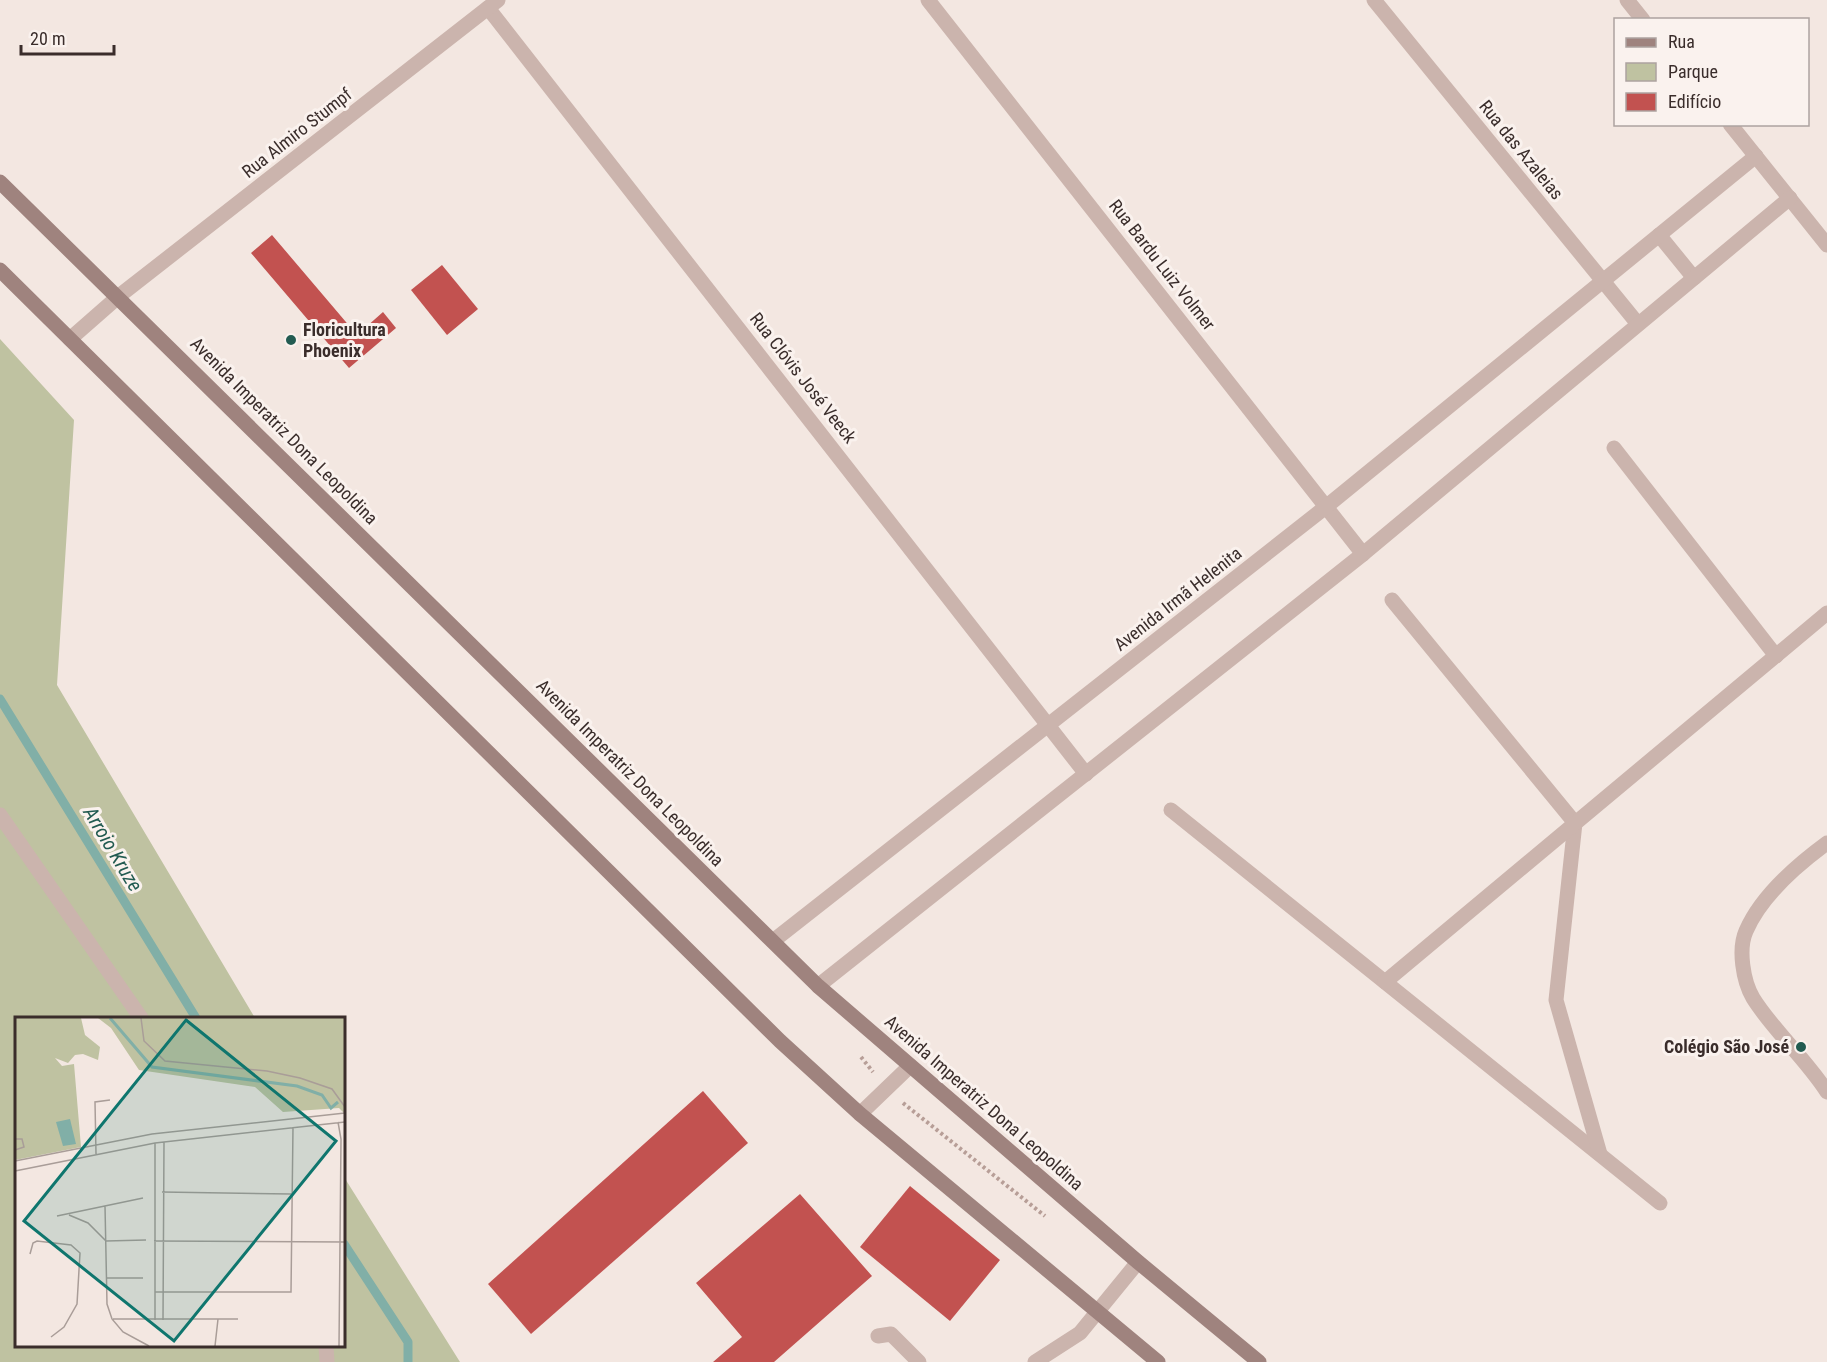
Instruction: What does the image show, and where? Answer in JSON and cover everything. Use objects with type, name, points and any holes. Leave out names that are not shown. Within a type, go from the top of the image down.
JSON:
[{"type":"main road","name":"Avenida Imperatriz Dona Leopoldina","points":[[0,182],[119,296],[818,986],[1138,1262],[1259,1362]]},
{"type":"main road","points":[[0,270],[780,1041],[860,1114],[1158,1362]]},
{"type":"street","name":"Rua Bardu Luiz Volmer","points":[[928,0],[1363,554]]},
{"type":"street","name":"Rua das Azaleias","points":[[1374,0],[1638,324]]},
{"type":"street","points":[[1627,0],[1641,18]]},
{"type":"street","name":"Rua Almiro Stumpf","points":[[70,339],[119,296],[493,4]]},
{"type":"street","name":"Rua Clóvis José Veeck","points":[[493,4],[1086,774]]},
{"type":"street","points":[[1732,126],[1827,245]]},
{"type":"street","name":"Avenida Irmã Helenita","points":[[773,941],[1327,506],[1756,156]]},
{"type":"street","points":[[818,986],[1363,554],[1790,198]]},
{"type":"street","points":[[1659,235],[1694,278]]},
{"type":"street","points":[[1614,448],[1776,656]]},
{"type":"street","points":[[1392,600],[1575,823],[1556,1000],[1600,1154]]},
{"type":"street","points":[[1385,981],[1827,613]]},
{"type":"street","points":[[1171,810],[1660,1203]]},
{"type":"street","points":[[0,815],[140,1017]]},
{"type":"street","points":[[1827,843],[1780,884],[1759,909],[1745,932],[1743,967],[1753,997],[1827,1092]]},
{"type":"street","points":[[860,1114],[910,1065]]},
{"type":"street","points":[[1035,1362],[1080,1333],[1138,1262]]},
{"type":"street","points":[[878,1336],[891,1334],[919,1362]]},
{"type":"street","points":[[326,1347],[327,1362]]},
{"type":"green space","points":[[0,339],[74,420],[57,685],[254,1017],[15,1017],[15,1347],[345,1347],[345,1179],[460,1362],[0,1362]]},
{"type":"building","points":[[272,235],[357,335],[383,312],[396,328],[349,368],[251,253]]},
{"type":"building","points":[[442,265],[478,309],[447,335],[411,290]]},
{"type":"building","points":[[703,1091],[748,1143],[531,1334],[488,1284]]},
{"type":"building","points":[[910,1186],[1000,1260],[950,1321],[860,1247]]},
{"type":"building","points":[[800,1194],[872,1276],[774,1362],[713,1362],[742,1337],[696,1283]]},
{"type":"waterway","name":"Arroio Kruze","points":[[0,699],[195,1017]]},
{"type":"waterway","name":"Arroio Kruze","points":[[345,1246],[408,1342],[408,1362]]},
{"type":"place","name":"Floricultura Phoenix","points":[[291,340]]},
{"type":"place","name":"Colégio São José","points":[[1801,1047]]}]
